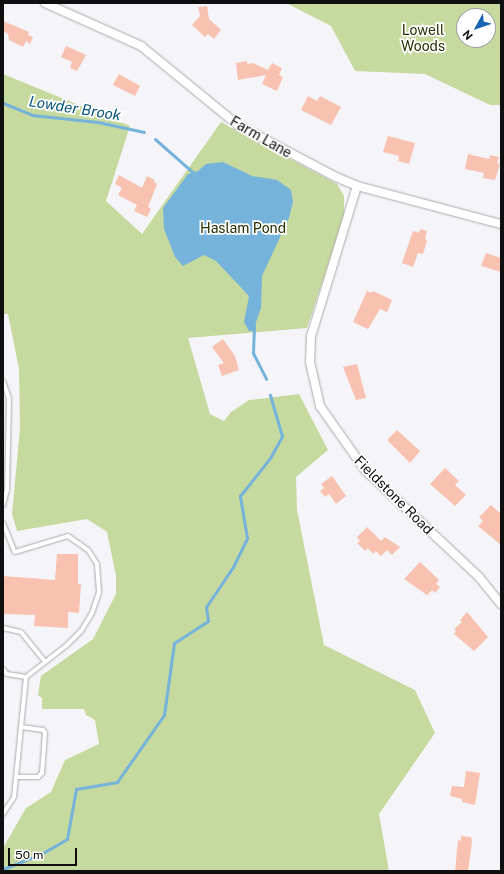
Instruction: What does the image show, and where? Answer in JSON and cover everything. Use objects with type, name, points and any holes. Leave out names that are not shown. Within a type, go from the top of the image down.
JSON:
[{"type":"street","name":"Farm Lane","points":[[45,3],[141,46],[238,125],[358,186],[501,224]]},
{"type":"street","name":"Fieldstone Road","points":[[358,186],[311,336],[310,362],[320,406],[365,470],[479,577],[501,604]]},
{"type":"lane","points":[[3,381],[8,398],[7,490],[3,505]]},
{"type":"lane","points":[[3,523],[15,552],[68,536],[88,550],[97,564],[99,592],[86,623],[67,645],[26,677],[14,797],[3,814]]},
{"type":"lane","points":[[3,628],[21,632],[45,662]]},
{"type":"lane","points":[[3,669],[7,674],[26,677]]},
{"type":"lane","points":[[16,777],[38,778],[42,773],[45,733],[43,730],[21,727]]},
{"type":"green space","name":"Lowell Woods","points":[[286,3],[501,3],[501,105],[490,105],[425,74],[355,71],[331,26]]},
{"type":"green space","name":"Haslam Pond","points":[[3,74],[130,126],[106,201],[142,234],[221,122],[337,184],[344,196],[344,217],[307,328],[188,338],[210,414],[224,421],[231,412],[249,400],[299,394],[328,450],[296,477],[297,510],[324,645],[415,690],[435,733],[379,814],[389,871],[3,871],[3,848],[26,808],[51,792],[65,760],[99,744],[95,720],[86,715],[84,709],[42,709],[42,698],[38,695],[41,676],[93,639],[116,594],[116,576],[107,532],[87,519],[17,531],[12,514],[20,428],[19,369],[8,314],[3,314]]},
{"type":"water","points":[[223,162],[252,176],[277,180],[291,190],[293,202],[289,218],[262,276],[261,308],[253,331],[249,331],[244,322],[249,296],[216,261],[204,255],[183,266],[175,257],[164,229],[163,208],[188,174],[198,171],[206,164]]},
{"type":"building","points":[[207,6],[209,19],[221,30],[214,39],[208,34],[205,37],[192,25],[200,16],[198,7]]},
{"type":"building","points":[[3,21],[29,32],[28,35],[33,37],[30,44],[26,41],[23,47],[9,40],[8,34],[3,31]]},
{"type":"building","points":[[66,46],[86,55],[77,71],[70,68],[72,62],[61,57]]},
{"type":"building","points":[[247,61],[247,64],[253,63],[268,70],[272,63],[282,68],[279,75],[283,77],[277,91],[262,84],[266,75],[238,80],[236,63]]},
{"type":"building","points":[[119,74],[140,86],[135,96],[113,85]]},
{"type":"building","points":[[308,96],[317,101],[320,96],[341,107],[331,125],[301,110]]},
{"type":"building","points":[[388,136],[415,143],[409,164],[398,161],[399,156],[383,152]]},
{"type":"building","points":[[468,154],[489,159],[490,155],[499,157],[497,163],[500,164],[495,180],[483,178],[484,173],[465,169]]},
{"type":"building","points":[[119,175],[142,188],[147,176],[155,180],[154,182],[157,184],[148,207],[151,209],[147,217],[134,211],[137,205],[118,195],[122,188],[115,184]]},
{"type":"building","points":[[420,229],[427,231],[425,239],[427,240],[423,254],[418,253],[413,267],[402,263],[413,231],[419,233]]},
{"type":"building","points":[[486,253],[501,258],[501,272],[481,266]]},
{"type":"building","points":[[367,291],[371,293],[373,291],[392,300],[387,312],[380,309],[368,329],[353,322]]},
{"type":"building","points":[[223,339],[235,356],[239,370],[222,376],[218,365],[224,363],[212,347]]},
{"type":"building","points":[[357,364],[366,398],[356,400],[343,367]]},
{"type":"building","points":[[397,430],[420,451],[410,463],[387,440]]},
{"type":"building","points":[[445,468],[459,481],[455,485],[466,495],[455,506],[430,484]]},
{"type":"building","points":[[332,476],[346,496],[336,504],[329,494],[325,497],[320,491],[324,488],[321,484]]},
{"type":"building","points":[[491,505],[501,514],[501,545],[478,526],[483,521],[479,517]]},
{"type":"building","points":[[367,527],[381,541],[385,537],[400,547],[392,555],[387,550],[381,556],[376,551],[373,554],[368,548],[365,551],[357,543],[360,541],[357,537]]},
{"type":"building","points":[[57,554],[78,554],[78,584],[81,584],[79,613],[68,612],[68,628],[34,626],[35,615],[3,614],[3,576],[55,580]]},
{"type":"building","points":[[420,562],[439,580],[436,584],[440,587],[435,593],[432,590],[427,595],[404,579]]},
{"type":"building","points":[[467,612],[488,637],[474,651],[454,634],[456,631],[454,629],[462,622],[460,620]]},
{"type":"building","points":[[466,771],[480,773],[475,805],[462,802],[462,799],[450,796],[452,786],[464,787]]},
{"type":"building","points":[[461,836],[471,837],[472,842],[468,871],[455,871],[458,840],[461,841]]},
{"type":"waterway","name":"Lowder Brook","points":[[3,103],[32,115],[98,122],[144,132]]},
{"type":"waterway","name":"Lowder Brook","points":[[155,139],[196,175]]},
{"type":"waterway","name":"Lowder Brook","points":[[254,325],[253,353],[266,379]]},
{"type":"waterway","name":"Lowder Brook","points":[[3,869],[41,854],[67,839],[76,789],[117,782],[164,715],[174,643],[208,621],[206,607],[233,567],[247,538],[240,496],[270,458],[282,436],[270,395]]}]
